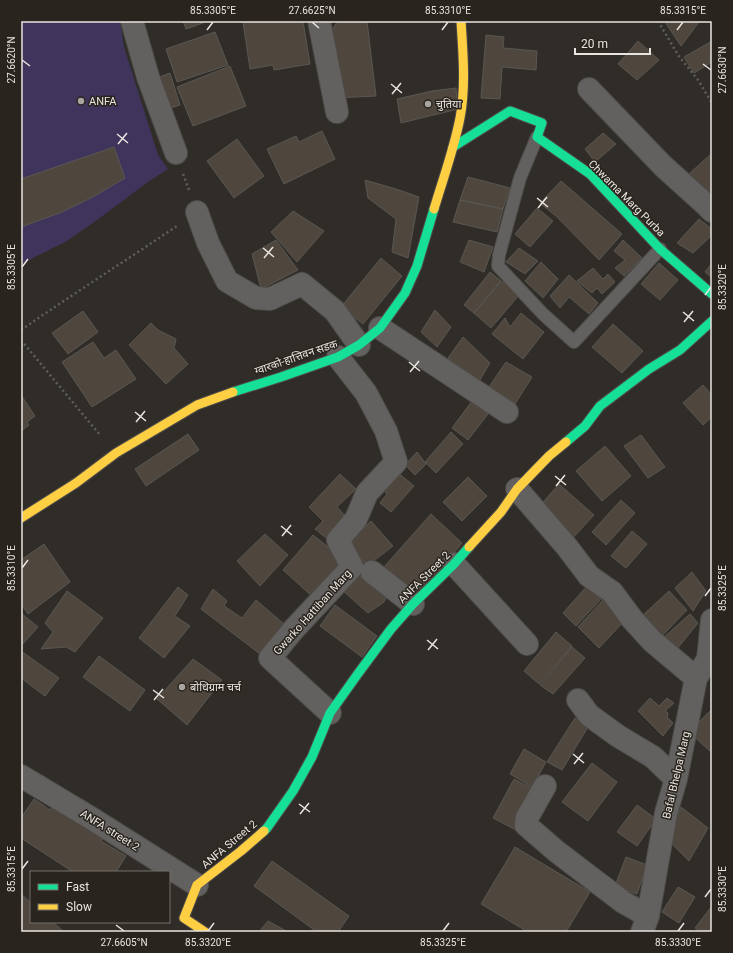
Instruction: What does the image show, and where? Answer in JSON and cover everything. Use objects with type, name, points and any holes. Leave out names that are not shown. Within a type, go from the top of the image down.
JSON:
[{"type":"street","points":[[132,21],[148,77],[176,153]]},
{"type":"street","points":[[319,21],[336,112]]},
{"type":"street","name":"ग्वारको-हात्तिवन सडक","points":[[21,518],[76,483],[116,453],[197,405],[338,357],[359,345],[380,328],[405,293],[417,266],[453,147],[460,118],[463,87],[461,21]]},
{"type":"street","points":[[589,89],[663,166],[712,211]]},
{"type":"street","points":[[453,147],[510,111],[542,124],[537,137]]},
{"type":"street","name":"Chwama Marg Purba","points":[[537,137],[590,174],[660,249],[712,294]]},
{"type":"street","points":[[197,212],[208,243],[227,281],[256,298],[270,299],[302,284],[335,311],[359,345]]},
{"type":"street","name":"ANFA Street 2","points":[[198,885],[267,828],[293,791],[312,757],[330,713],[357,674],[413,604],[454,564],[500,512],[517,489],[549,456],[585,426],[600,406],[649,370],[680,350],[712,321]]},
{"type":"street","points":[[380,328],[507,412]]},
{"type":"street","name":"Gwarko Hattiban Marg","points":[[330,713],[270,658],[352,566],[338,540],[356,519],[367,493],[396,462],[386,431],[366,393],[338,357]]},
{"type":"street","points":[[517,489],[567,547],[589,576],[612,592],[632,619],[652,641],[696,678]]},
{"type":"street","points":[[454,564],[527,644]]},
{"type":"street","points":[[372,572],[413,604]]},
{"type":"street","name":"Bafal Bhelpa Marg","points":[[645,924],[666,813],[676,779],[696,678],[708,659],[712,620]]},
{"type":"street","points":[[578,700],[589,715],[618,736],[653,757],[676,779]]},
{"type":"street","name":"ANFA street 2","points":[[21,776],[198,885]]},
{"type":"street","points":[[545,786],[527,818],[526,825],[556,851],[623,902],[645,924]]},
{"type":"street","points":[[198,885],[184,918],[205,932]]},
{"type":"lane","points":[[537,137],[520,178],[499,255],[498,266],[543,314],[574,342],[660,249]]},
{"type":"path","points":[[658,21],[678,55],[698,80],[712,103]]},
{"type":"path","points":[[21,330],[197,212],[176,153]]},
{"type":"path","points":[[21,340],[116,453]]},
{"type":"shaded area","name":"ANFA","points":[[21,21],[120,21],[124,47],[158,155],[168,169],[67,241],[21,264]]},
{"type":"building","points":[[183,21],[202,21],[203,23],[186,29]]},
{"type":"building","points":[[303,21],[310,64],[274,70],[273,65],[250,69],[243,22]]},
{"type":"building","points":[[338,21],[367,21],[376,96],[336,98],[327,37]]},
{"type":"building","points":[[665,22],[699,22],[681,46]]},
{"type":"building","points":[[215,32],[228,65],[177,82],[166,49]]},
{"type":"building","points":[[486,35],[504,37],[503,48],[537,51],[536,70],[502,67],[500,99],[481,98]]},
{"type":"building","points":[[638,41],[659,60],[637,80],[618,64]]},
{"type":"building","points":[[712,41],[712,62],[694,73],[684,57]]},
{"type":"building","points":[[230,66],[246,106],[193,126],[177,87]]},
{"type":"building","points":[[170,73],[180,105],[164,110],[154,79]]},
{"type":"building","name":"चुतिया","points":[[456,88],[458,109],[401,123],[397,99],[432,91]]},
{"type":"building","points":[[322,131],[335,159],[284,184],[267,149],[296,136],[299,142]]},
{"type":"building","points":[[603,133],[616,144],[595,162],[585,149]]},
{"type":"building","points":[[237,139],[264,176],[234,198],[207,161]]},
{"type":"building","points":[[114,147],[125,178],[93,197],[62,212],[21,227],[21,179]]},
{"type":"building","points":[[712,153],[712,195],[689,174]]},
{"type":"building","points":[[468,177],[510,188],[503,209],[460,200]]},
{"type":"building","points":[[365,180],[419,197],[408,258],[392,252],[396,219],[368,198]]},
{"type":"building","points":[[561,181],[622,234],[599,260],[557,217],[540,203]]},
{"type":"building","points":[[460,200],[503,209],[497,232],[453,222]]},
{"type":"building","points":[[537,208],[553,221],[530,247],[515,234]]},
{"type":"building","points":[[293,211],[324,231],[297,262],[271,232]]},
{"type":"building","points":[[699,219],[712,229],[712,235],[693,253],[677,243]]},
{"type":"building","points":[[276,240],[298,270],[261,289],[252,254]]},
{"type":"building","points":[[469,240],[493,247],[484,272],[460,262]]},
{"type":"building","points":[[623,240],[642,258],[624,276],[615,268],[625,260],[614,251]]},
{"type":"building","points":[[519,248],[538,261],[525,274],[506,262]]},
{"type":"building","points":[[381,258],[402,276],[363,324],[341,307]]},
{"type":"building","points":[[541,262],[558,279],[543,298],[525,281]]},
{"type":"building","points":[[659,263],[678,280],[660,300],[641,284]]},
{"type":"building","points":[[712,263],[712,278],[705,272]]},
{"type":"building","points":[[593,268],[603,279],[608,274],[615,282],[602,294],[597,288],[592,293],[577,281]]},
{"type":"building","points":[[490,272],[501,281],[474,313],[464,305]]},
{"type":"building","points":[[569,275],[598,303],[589,314],[569,297],[560,308],[550,296]]},
{"type":"building","points":[[501,281],[520,294],[491,328],[474,313]]},
{"type":"building","points":[[435,310],[451,327],[437,347],[421,332]]},
{"type":"building","points":[[83,311],[98,332],[68,354],[52,333]]},
{"type":"building","points":[[521,313],[544,332],[523,359],[492,334],[505,318],[510,327]]},
{"type":"building","points":[[151,323],[158,330],[176,339],[174,348],[188,364],[166,384],[129,345]]},
{"type":"building","points":[[613,324],[643,351],[622,373],[592,347]]},
{"type":"building","points":[[463,337],[490,363],[478,383],[448,358]]},
{"type":"building","points":[[93,342],[104,358],[116,350],[136,379],[92,407],[62,362]]},
{"type":"building","points":[[506,362],[532,377],[515,404],[489,387]]},
{"type":"building","points":[[703,385],[712,395],[712,417],[703,425],[683,403]]},
{"type":"building","points":[[21,395],[35,416],[27,422],[29,425],[21,431]]},
{"type":"building","points":[[472,401],[488,414],[468,440],[452,428]]},
{"type":"building","points":[[451,432],[463,444],[436,473],[425,462]]},
{"type":"building","points":[[188,434],[199,450],[146,486],[135,469]]},
{"type":"building","points":[[641,435],[665,467],[648,478],[624,446]]},
{"type":"building","points":[[605,446],[631,476],[602,501],[576,471]]},
{"type":"building","points":[[417,452],[426,464],[415,475],[405,465]]},
{"type":"building","points":[[396,471],[414,486],[391,512],[380,503],[387,494],[379,485]]},
{"type":"building","points":[[340,474],[356,489],[337,507],[347,518],[329,540],[315,529],[323,521],[309,507]]},
{"type":"building","points":[[468,477],[487,496],[462,521],[443,502]]},
{"type":"building","points":[[559,484],[594,515],[571,540],[537,509]]},
{"type":"building","points":[[621,500],[635,513],[606,545],[592,532]]},
{"type":"building","points":[[431,514],[462,543],[417,598],[384,567]]},
{"type":"building","points":[[371,521],[393,546],[367,566],[349,543]]},
{"type":"building","points":[[632,531],[647,544],[626,568],[611,556]]},
{"type":"building","points":[[265,534],[288,555],[260,586],[237,561]]},
{"type":"building","points":[[313,535],[343,559],[313,597],[283,570]]},
{"type":"building","points":[[44,544],[70,582],[28,614],[21,604],[21,560]]},
{"type":"building","points":[[355,572],[374,588],[379,584],[389,591],[384,602],[368,613],[342,590]]},
{"type":"building","points":[[692,572],[706,591],[693,611],[675,588]]},
{"type":"building","points":[[588,585],[602,598],[576,626],[563,613]]},
{"type":"building","points":[[178,587],[188,595],[175,616],[190,626],[164,658],[139,638]]},
{"type":"building","points":[[213,589],[227,601],[224,606],[242,618],[256,600],[284,624],[264,657],[201,609]]},
{"type":"building","points":[[67,591],[103,618],[75,652],[66,647],[41,649],[53,632],[45,623]]},
{"type":"building","points":[[669,591],[687,610],[662,636],[643,615]]},
{"type":"building","points":[[603,600],[625,620],[599,648],[578,627]]},
{"type":"building","points":[[335,605],[377,636],[362,657],[320,626]]},
{"type":"building","points":[[21,613],[38,627],[21,646]]},
{"type":"building","points":[[690,614],[698,623],[677,649],[663,638]]},
{"type":"building","points":[[556,632],[572,646],[539,684],[524,671]]},
{"type":"building","points":[[572,647],[585,658],[553,694],[540,685]]},
{"type":"building","points":[[21,651],[59,678],[45,696],[21,678]]},
{"type":"building","points":[[99,656],[145,690],[130,711],[83,677]]},
{"type":"building","points":[[193,659],[222,680],[187,725],[157,699]]},
{"type":"building","points":[[650,698],[659,706],[667,698],[674,703],[665,711],[668,713],[667,717],[673,723],[663,736],[638,711]]},
{"type":"building","points":[[712,709],[712,753],[689,732]]},
{"type":"building","points":[[575,718],[588,727],[562,770],[547,762]]},
{"type":"building","points":[[524,749],[546,762],[532,787],[510,774]]},
{"type":"building","points":[[592,763],[617,782],[588,821],[562,802]]},
{"type":"building","points":[[514,779],[537,791],[516,830],[493,818]]},
{"type":"building","points":[[34,799],[50,810],[55,802],[105,835],[101,841],[126,856],[117,871],[71,871],[21,838],[21,818]]},
{"type":"building","points":[[637,805],[656,819],[637,846],[617,832]]},
{"type":"building","points":[[681,807],[708,828],[689,861],[668,840]]},
{"type":"building","points":[[515,847],[590,892],[566,932],[528,932],[481,904]]},
{"type":"building","points":[[626,857],[647,865],[637,894],[615,886]]},
{"type":"building","points":[[272,861],[349,916],[338,932],[317,932],[254,886]]},
{"type":"building","points":[[678,887],[695,897],[679,923],[662,912]]},
{"type":"building","points":[[21,894],[30,902],[30,923],[54,923],[64,932],[21,932]]},
{"type":"building","points":[[712,906],[712,932],[701,932],[695,928]]},
{"type":"building","points":[[268,921],[288,932],[259,932]]},
{"type":"traffic: fast","points":[[453,147],[510,111],[542,123],[537,137],[590,174],[660,249],[712,294]]},
{"type":"traffic: fast","points":[[233,392],[338,357],[359,345],[380,328],[405,293],[417,266],[434,209]]},
{"type":"traffic: fast","points":[[566,442],[585,426],[600,406],[649,369],[680,350],[712,321]]},
{"type":"traffic: fast","points":[[264,831],[293,791],[312,757],[330,713],[357,675],[391,629],[413,604],[454,564],[469,547]]},
{"type":"traffic: slow","points":[[434,209],[455,141],[462,106],[464,70],[461,21]]},
{"type":"traffic: slow","points":[[21,518],[76,483],[116,453],[197,405],[233,392]]},
{"type":"traffic: slow","points":[[469,547],[501,512],[517,489],[549,456],[566,442]]},
{"type":"traffic: slow","points":[[205,932],[184,918],[197,885],[264,831]]},
{"type":"place","name":"ANFA","points":[[81,101]]},
{"type":"place","name":"चुतिया","points":[[428,104]]},
{"type":"place","name":"बोधिग्राम चर्च","points":[[182,687]]}]
